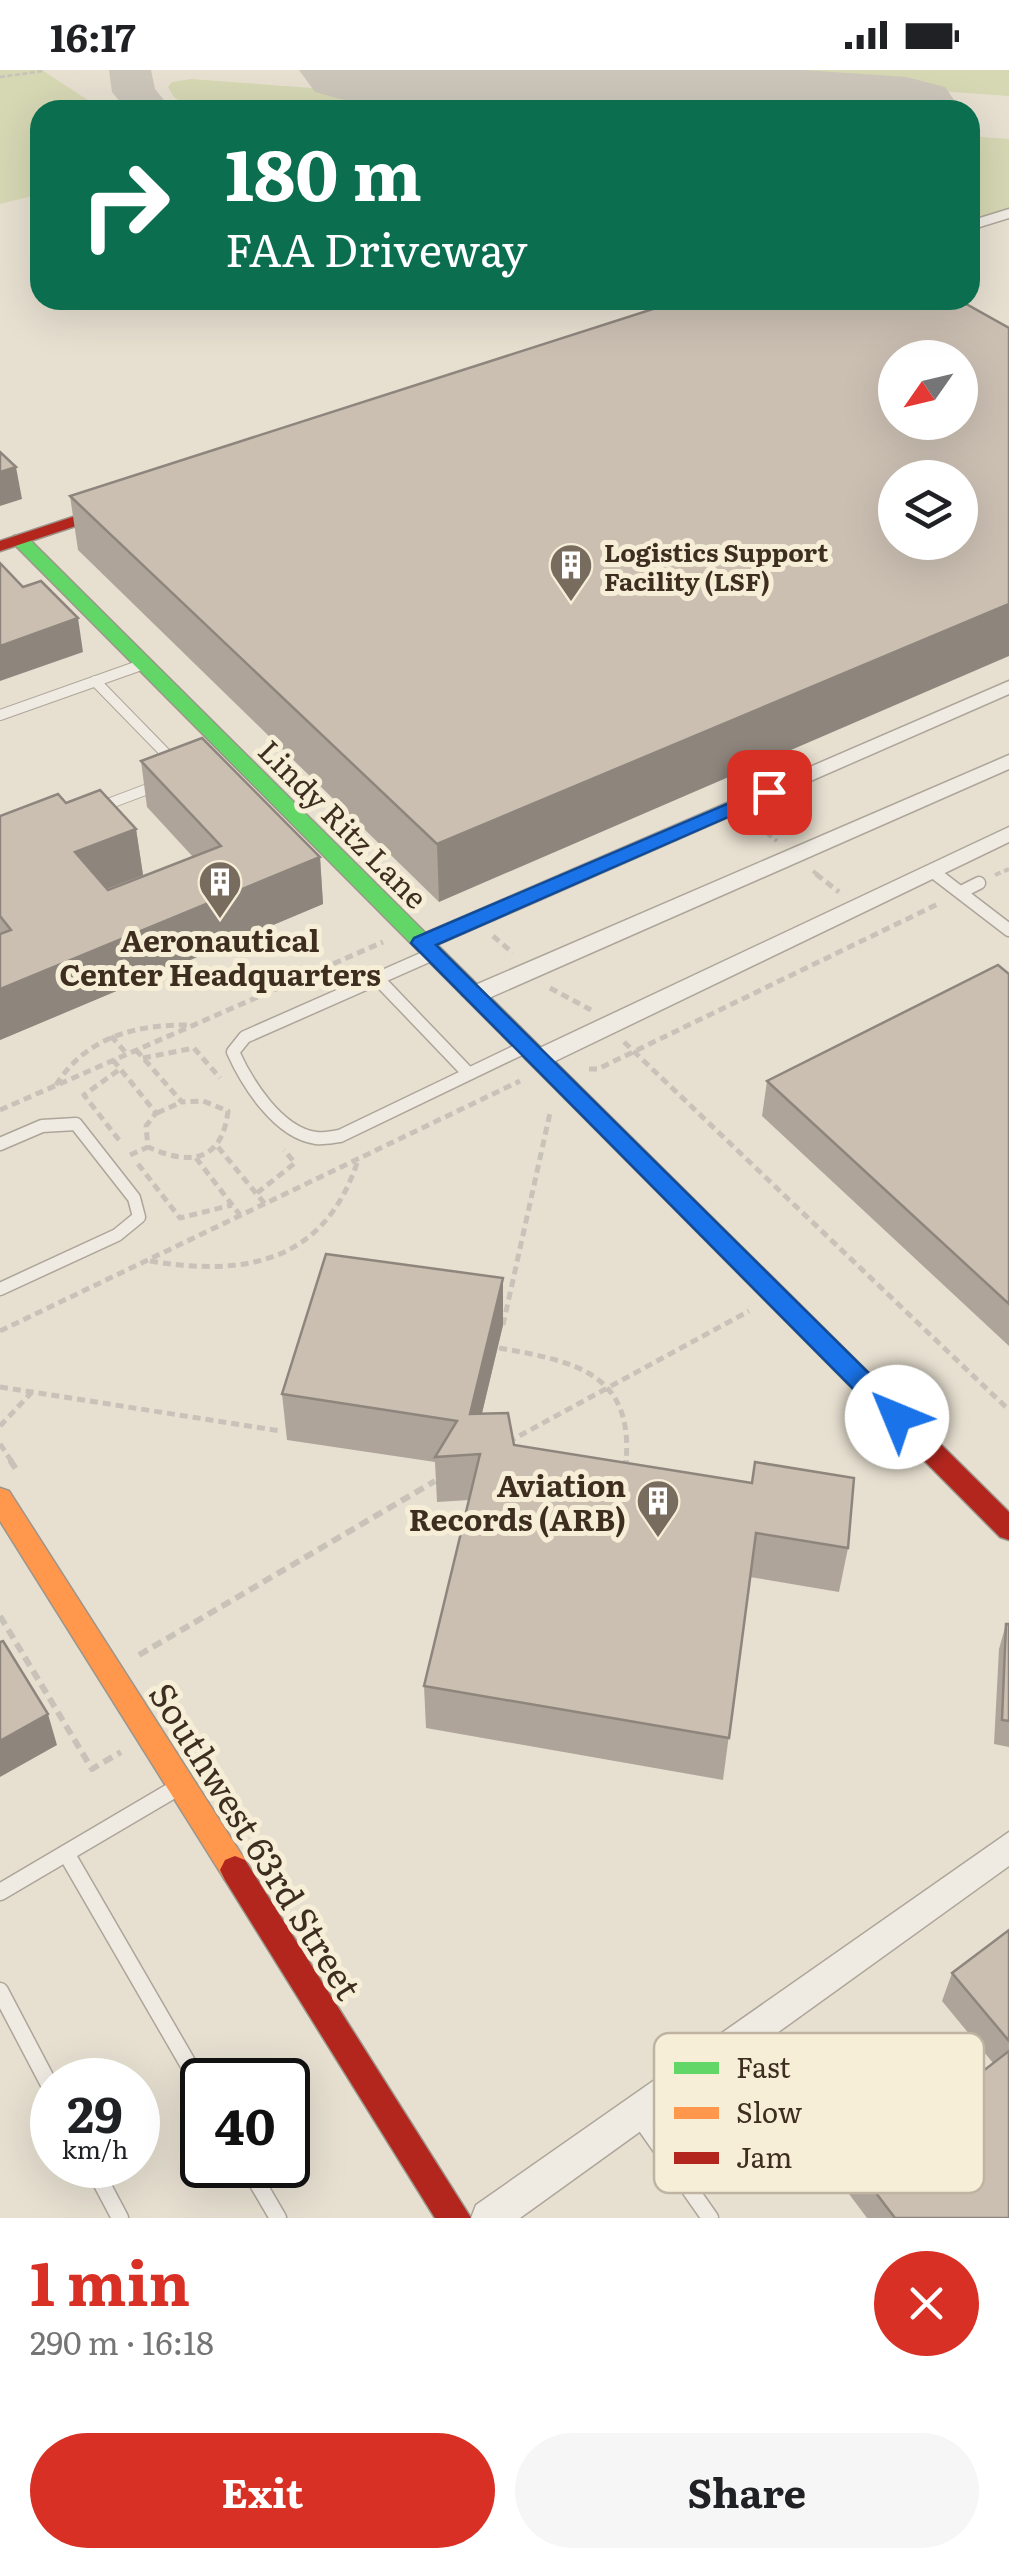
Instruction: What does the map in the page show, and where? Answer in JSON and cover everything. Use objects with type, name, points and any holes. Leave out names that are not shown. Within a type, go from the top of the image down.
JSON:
[{"type":"street","points":[[980,223],[1009,214]]},
{"type":"street","points":[[10,543],[140,500]]},
{"type":"street","name":"Lindy Ritz Lane","points":[[10,543],[144,664],[227,758],[427,948],[1009,1529]]},
{"type":"street","points":[[427,948],[1009,687]]},
{"type":"street","points":[[474,995],[1009,761]]},
{"type":"street","points":[[532,1053],[1009,834]]},
{"type":"street","name":"Southwest 63rd Street","points":[[0,1499],[454,2218]]},
{"type":"street","points":[[751,2033],[1009,1848]]},
{"type":"street","points":[[489,2218],[654,2103]]},
{"type":"lane","points":[[0,715],[144,664]]},
{"type":"lane","points":[[94,682],[187,774]]},
{"type":"lane","points":[[85,814],[170,781]]},
{"type":"lane","points":[[933,871],[1009,930]]},
{"type":"lane","points":[[961,892],[979,883]]},
{"type":"lane","points":[[427,948],[378,978],[245,1038],[233,1052],[240,1072],[290,1128],[314,1138],[340,1136],[469,1074],[532,1053]]},
{"type":"lane","points":[[378,978],[469,1074]]},
{"type":"lane","points":[[0,1144],[42,1126],[76,1124],[134,1198],[139,1217],[118,1235],[0,1290]]},
{"type":"lane","points":[[0,1892],[182,1785]]},
{"type":"lane","points":[[66,1853],[185,2058]]},
{"type":"lane","points":[[0,1991],[35,2058]]},
{"type":"lane","points":[[638,2114],[654,2137]]},
{"type":"lane","points":[[104,2188],[120,2218]]},
{"type":"lane","points":[[261,2188],[278,2218]]},
{"type":"lane","points":[[693,2193],[710,2218]]},
{"type":"path","points":[[0,77],[43,71]]},
{"type":"path","points":[[759,827],[779,843]]},
{"type":"path","points":[[807,866],[841,894]]},
{"type":"path","points":[[598,1069],[947,900]]},
{"type":"path","points":[[493,936],[515,955]]},
{"type":"path","points":[[548,986],[559,998],[581,1000],[591,1010]]},
{"type":"path","points":[[56,1086],[63,1070],[111,1036],[139,1027],[195,1025]]},
{"type":"path","points":[[111,1036],[127,1054]]},
{"type":"path","points":[[143,1058],[194,1048],[231,1090]]},
{"type":"path","points":[[136,1050],[182,1102]]},
{"type":"path","points":[[634,1051],[1009,1410]]},
{"type":"path","points":[[113,1060],[156,1113]]},
{"type":"path","points":[[120,1069],[84,1095],[180,1218],[232,1205]]},
{"type":"path","points":[[148,1146],[146,1126],[156,1113],[182,1102],[203,1100],[228,1111],[243,1104]]},
{"type":"path","points":[[502,1324],[552,1100]]},
{"type":"path","points":[[148,1146],[169,1158],[196,1158],[218,1147],[228,1131],[228,1111]]},
{"type":"path","points":[[130,1154],[148,1146]]},
{"type":"path","points":[[218,1147],[266,1204]]},
{"type":"path","points":[[257,1193],[295,1164],[282,1149]]},
{"type":"path","points":[[196,1158],[241,1216]]},
{"type":"path","points":[[148,1260],[187,1269],[216,1269],[289,1250],[323,1230],[339,1211],[353,1184],[358,1160]]},
{"type":"path","points":[[493,1450],[756,1307]]},
{"type":"path","points":[[499,1348],[550,1356],[585,1368],[612,1386],[625,1414],[630,1444],[624,1473]]},
{"type":"path","points":[[0,1387],[280,1432]]},
{"type":"path","points":[[0,1426],[10,1412],[27,1402],[31,1392]]},
{"type":"path","points":[[139,1655],[435,1481]]},
{"type":"green space","points":[[0,70],[42,70],[88,100],[30,100],[30,196],[0,204]]},
{"type":"green space","points":[[643,70],[1009,70],[1009,96]]},
{"type":"green space","points":[[191,79],[475,100],[178,100],[168,87],[172,82]]},
{"type":"green space","points":[[980,137],[1009,139],[1009,214],[980,220]]},
{"type":"building","name":"Logistics Support Facility (LSF)","points":[[650,310],[977,310],[1009,328],[1009,604],[437,844],[70,496]]},
{"type":"building","points":[[0,452],[16,467],[0,472]]},
{"type":"building","points":[[0,563],[23,587],[41,581],[78,618],[0,646]]},
{"type":"building","points":[[202,738],[320,857],[0,989],[0,934],[11,930],[0,916],[0,816],[58,794],[66,803],[100,790],[136,829],[75,852],[108,890],[221,846],[141,761]]},
{"type":"building","points":[[998,965],[1009,974],[1009,1304],[767,1081]]},
{"type":"building","name":"Aviation Records (ARB)","points":[[326,1254],[503,1278],[470,1414],[508,1413],[514,1445],[752,1483],[755,1462],[854,1478],[848,1548],[756,1533],[729,1738],[424,1686],[480,1454],[435,1457],[457,1421],[282,1394]]},
{"type":"building","points":[[1009,1624],[1009,1721],[1002,1720]]},
{"type":"building","points":[[3,1641],[48,1714],[0,1741],[0,1642]]},
{"type":"building","points":[[1009,1930],[1009,2041],[952,1973]]},
{"type":"building","points":[[1009,2051],[1009,2218],[895,2218],[876,2193],[984,2193],[984,2070]]},
{"type":"taxiway","points":[[130,70],[134,92],[141,100]]},
{"type":"runway","points":[[352,70],[768,100]]},
{"type":"traffic: fast","points":[[20,540],[512,1032]]},
{"type":"traffic: slow","points":[[0,1499],[235,1870]]},
{"type":"traffic: jam","points":[[1,546],[118,507]]},
{"type":"traffic: jam","points":[[512,1032],[1009,1529]]},
{"type":"traffic: jam","points":[[235,1870],[454,2218]]},
{"type":"place","name":"Logistics Support Facility (LSF)","points":[[571,603]]},
{"type":"place","name":"Aeronautical Center Headquarters","points":[[220,920]]},
{"type":"place","name":"Aviation Records (ARB)","points":[[658,1539]]},
{"type":"route","points":[[769,792],[422,943],[897,1417]]}]
